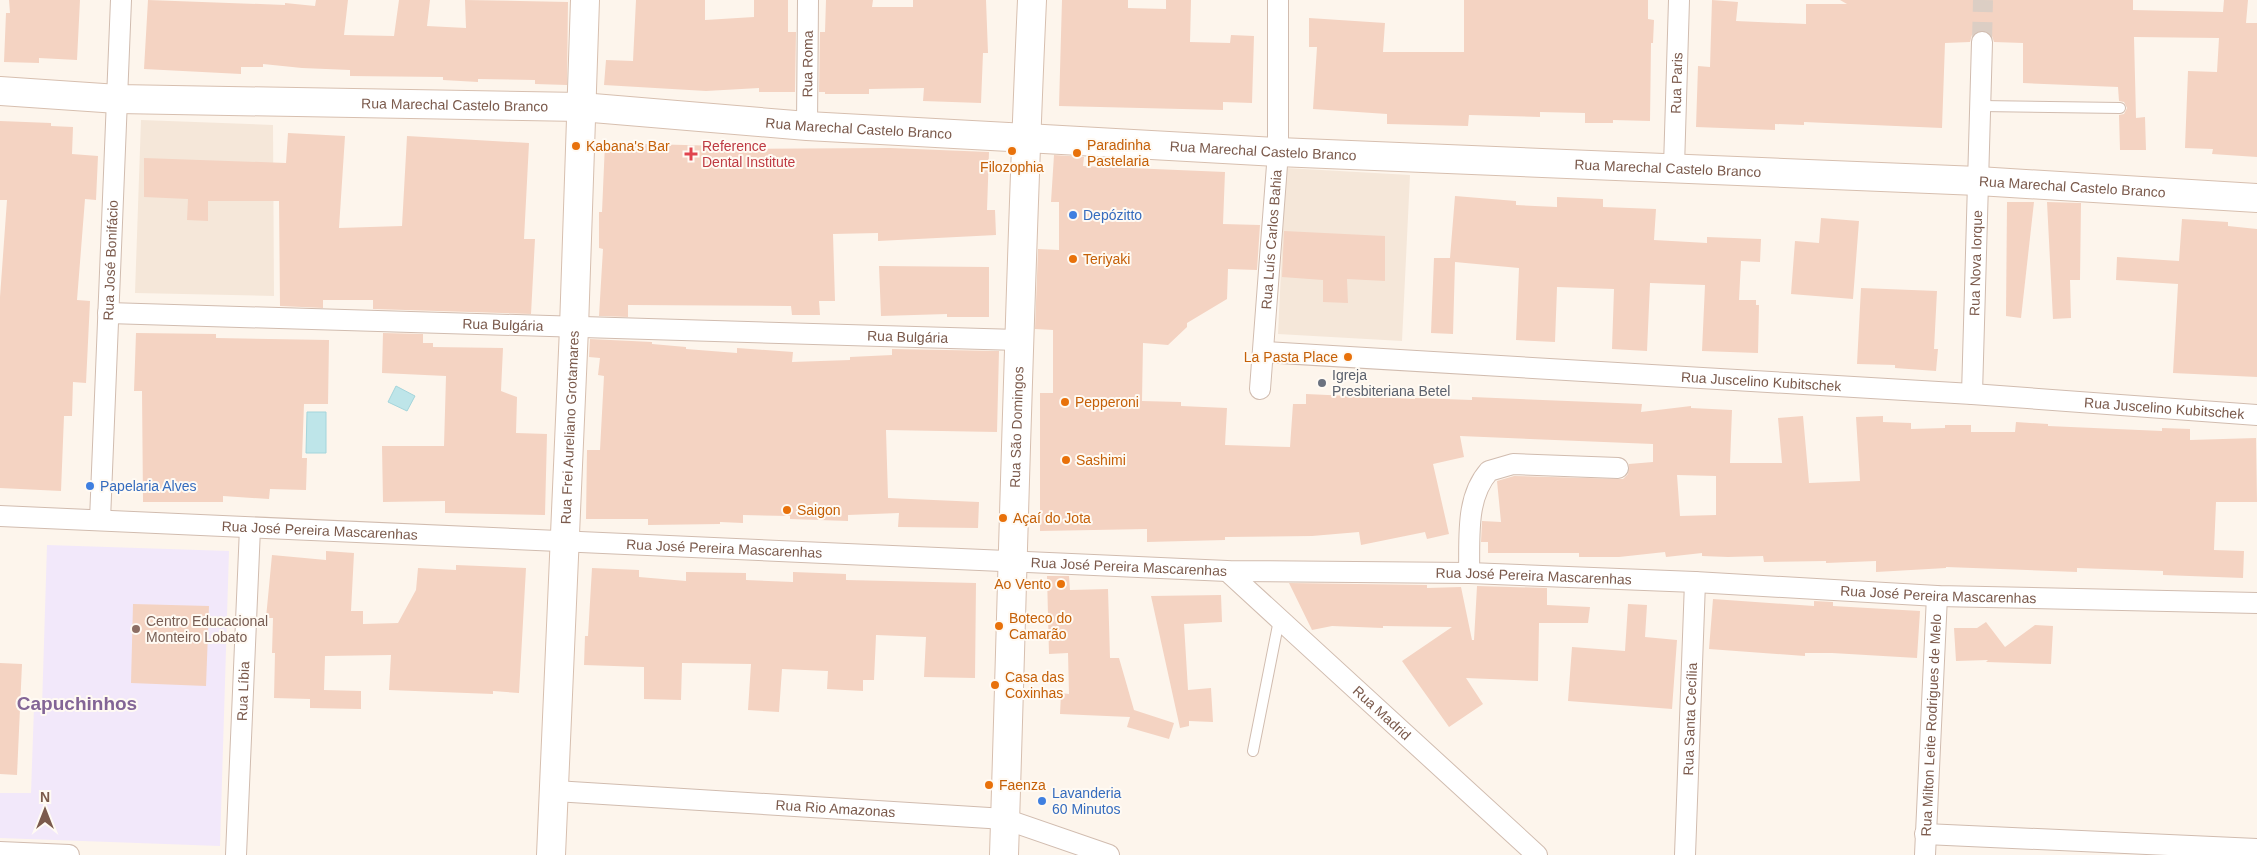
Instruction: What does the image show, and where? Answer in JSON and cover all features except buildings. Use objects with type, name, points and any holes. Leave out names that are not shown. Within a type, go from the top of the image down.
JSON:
[{"type":"street","name":"Rua José Bonifácio","points":[[100,520],[121,0]]},
{"type":"street","name":"Rua Frei Aureliano Grotamares","points":[[551,855],[574,328],[585,0]]},
{"type":"street","name":"Rua Roma","points":[[807,126],[808,0]]},
{"type":"street","name":"Rua São Domingos","points":[[1004,855],[1014,562],[1018,340],[1032,0]]},
{"type":"street","name":"Rua Luís Carlos Bahia","points":[[1260,389],[1278,152],[1278,0]]},
{"type":"street","name":"Rua Paris","points":[[1674,167],[1679,0]]},
{"type":"street","name":"Rua Nova Iorque","points":[[1972,394],[1982,42]]},
{"type":"street","name":"Rua Marechal Castelo Branco","points":[[0,92],[118,99],[581,107],[807,126],[1278,152],[1978,180],[2257,198]]},
{"type":"street","name":"Rua Bulgária","points":[[108,313],[1018,340]]},
{"type":"street","name":"Rua Juscelino Kubitschek","points":[[1264,352],[1972,394],[2257,415]]},
{"type":"street","points":[[1469,573],[1472,506],[1475,492],[1481,480],[1489,471],[1512,464],[1618,468]]},
{"type":"street","name":"Rua José Pereira Mascarenhas","points":[[0,516],[1226,571],[1469,573],[1695,582],[1937,596],[2257,603]]},
{"type":"street","name":"Rua Líbia","points":[[236,855],[250,528]]},
{"type":"street","name":"Rua Madrid","points":[[1226,571],[1537,855]]},
{"type":"street","name":"Rua Santa Cecília","points":[[1685,855],[1695,582]]},
{"type":"street","name":"Rua Milton Leite Rodrigues de Melo","points":[[1924,855],[1937,596]]},
{"type":"street","name":"Rua Rio Amazonas","points":[[555,790],[1005,819],[1110,855]]},
{"type":"street","points":[[1925,834],[2257,849]]},
{"type":"street","points":[[0,852],[69,855]]},
{"type":"lane","points":[[1981,106],[2120,108]]},
{"type":"lane","points":[[1253,751],[1279,620]]},
{"type":"shaded area","points":[[141,120],[273,125],[274,296],[135,293]]},
{"type":"shaded area","points":[[1286,168],[1410,175],[1402,341],[1278,334]]},
{"type":"shaded area","name":"Centro Educacional Monteiro Lobato","points":[[47,545],[229,551],[220,846],[0,838],[0,793],[31,793],[34,707],[42,707]]},
{"type":"water","points":[[396,386],[415,396],[407,411],[388,402]]},
{"type":"water","points":[[307,412],[326,412],[326,453],[306,453]]},
{"type":"tunnel","points":[[1982,42],[1983,0]]},
{"type":"place","name":"Kabana's Bar","points":[[576,146]]},
{"type":"place","name":"Filozophia","points":[[1012,151]]},
{"type":"place","name":"Paradinha Pastelaria","points":[[1077,153]]},
{"type":"place","name":"Reference Dental Institute","points":[[691,154]]},
{"type":"place","name":"Depózitto","points":[[1073,215]]},
{"type":"place","name":"Teriyaki","points":[[1073,259]]},
{"type":"place","name":"La Pasta Place","points":[[1348,357]]},
{"type":"place","name":"Igreja Presbiteriana Betel","points":[[1322,383]]},
{"type":"place","name":"Pepperoni","points":[[1065,402]]},
{"type":"place","name":"Sashimi","points":[[1066,460]]},
{"type":"place","name":"Papelaria Alves","points":[[90,486]]},
{"type":"place","name":"Saigon","points":[[787,510]]},
{"type":"place","name":"Açaí do Jota","points":[[1003,518]]},
{"type":"place","name":"Ao Vento","points":[[1061,584]]},
{"type":"place","name":"Boteco do Camarão","points":[[999,626]]},
{"type":"place","name":"Centro Educacional Monteiro Lobato","points":[[136,629]]},
{"type":"place","name":"Casa das Coxinhas","points":[[995,685]]},
{"type":"place","name":"Faenza","points":[[989,785]]},
{"type":"place","name":"Lavanderia 60 Minutos","points":[[1042,801]]},
{"type":"district","name":"Capuchinhos","points":[[77,703]]}]
